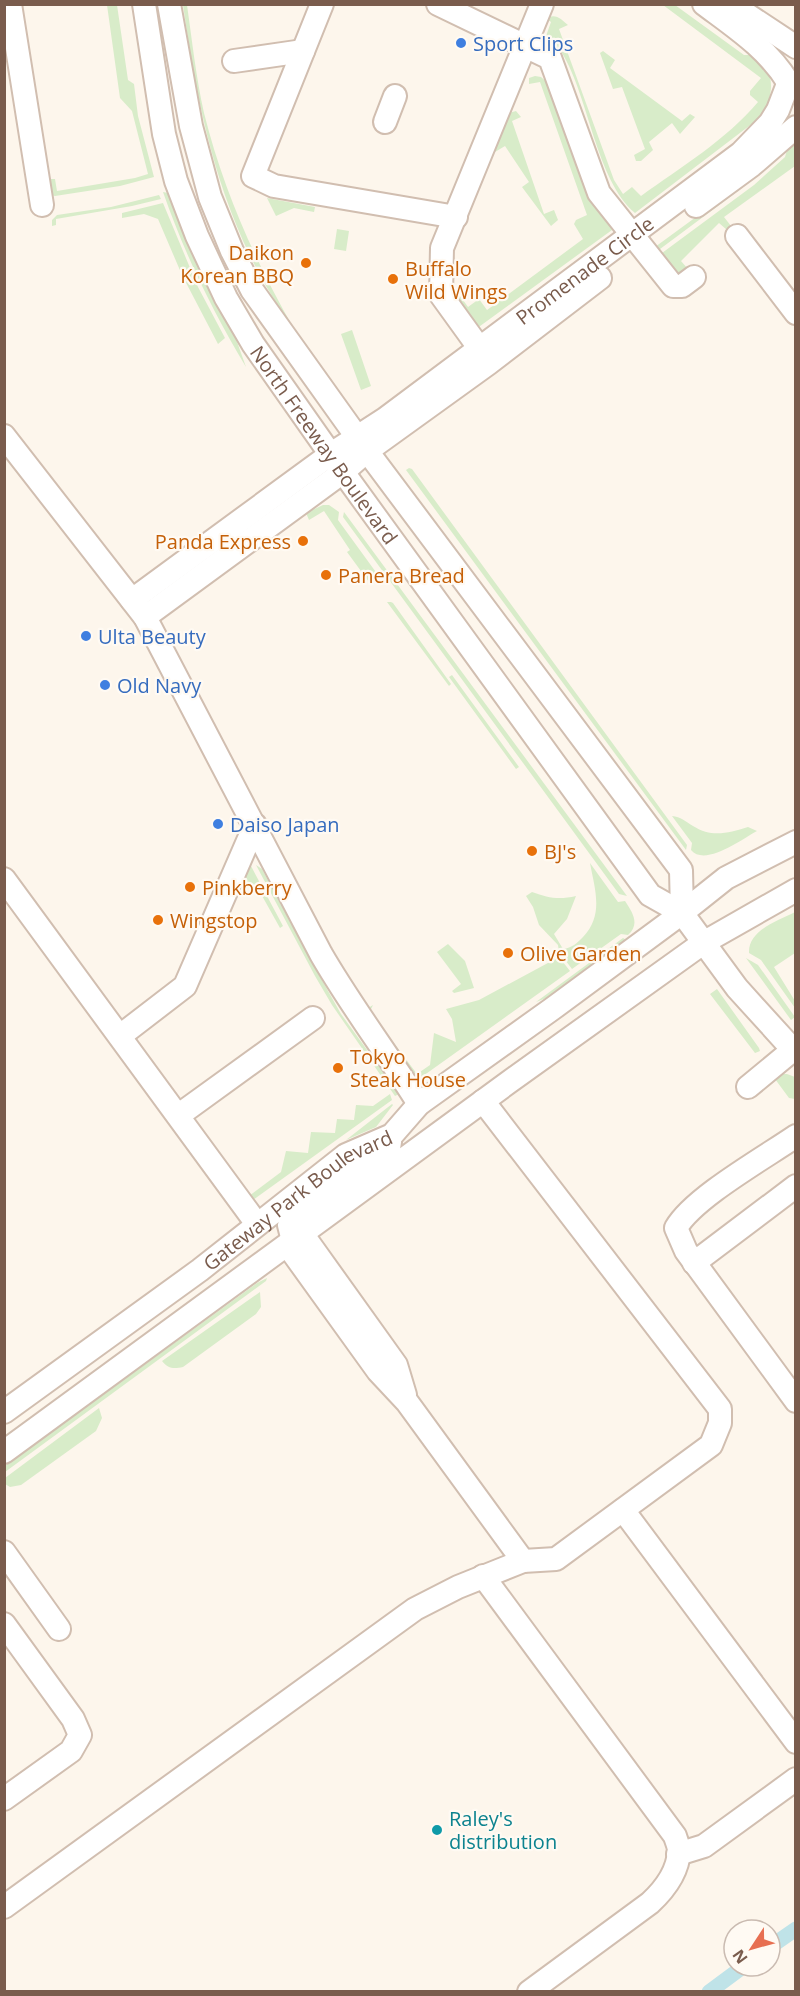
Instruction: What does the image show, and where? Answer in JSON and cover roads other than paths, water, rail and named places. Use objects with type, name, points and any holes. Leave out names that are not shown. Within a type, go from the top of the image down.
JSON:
[{"type":"street","name":"North Freeway Boulevard","points":[[144,4],[164,134],[176,181],[196,236],[231,307],[253,345],[650,895],[682,913],[737,988],[792,1044]]},
{"type":"street","name":"North Freeway Boulevard","points":[[169,4],[191,126],[210,197],[232,251],[252,291],[362,445],[681,870],[682,913]]},
{"type":"street","points":[[322,4],[253,176],[274,186],[456,217]]},
{"type":"street","points":[[438,4],[550,58],[599,193],[673,286],[682,286],[694,277]]},
{"type":"street","points":[[480,349],[441,295],[442,248],[542,4]]},
{"type":"street","points":[[704,4],[777,63],[790,89]]},
{"type":"street","points":[[731,4],[795,47]]},
{"type":"street","points":[[9,13],[42,205]]},
{"type":"street","points":[[234,61],[303,51]]},
{"type":"street","name":"Promenade Circle","points":[[362,445],[489,363],[741,153],[770,123],[790,89],[790,65],[795,57]]},
{"type":"street","points":[[385,122],[395,96]]},
{"type":"street","name":"Promenade Circle","points":[[362,445],[480,349],[636,241],[752,165],[795,128]]},
{"type":"street","points":[[176,181],[183,181],[192,186],[233,278],[252,291]]},
{"type":"street","points":[[737,236],[795,313]]},
{"type":"street","points":[[4,436],[138,609],[255,825],[321,954],[345,995],[385,1050],[419,1104]]},
{"type":"street","points":[[138,609],[362,445]]},
{"type":"street","points":[[120,1035],[185,986],[255,825]]},
{"type":"street","name":"Gateway Park Boulevard","points":[[4,1412],[200,1270],[346,1155],[392,1135],[419,1104],[682,913],[726,878],[795,842]]},
{"type":"street","points":[[4,879],[257,1224]]},
{"type":"street","name":"Gateway Park Boulevard","points":[[4,1452],[703,943],[795,890]]},
{"type":"street","points":[[178,1115],[313,1018]]},
{"type":"street","points":[[748,1087],[792,1044]]},
{"type":"street","points":[[4,1907],[415,1609],[483,1576],[523,1561],[556,1559],[711,1445],[720,1423],[720,1409],[483,1101]]},
{"type":"street","points":[[392,1135],[389,1148],[296,1216],[289,1225],[293,1241],[308,1242],[396,1365],[407,1402],[523,1561]]},
{"type":"street","points":[[795,1136],[704,1198],[682,1217],[676,1228],[694,1263],[795,1401]]},
{"type":"street","points":[[694,1263],[795,1186]]},
{"type":"street","points":[[623,1510],[795,1742]]},
{"type":"street","points":[[4,1552],[59,1629]]},
{"type":"street","points":[[483,1576],[675,1836],[678,1854],[673,1872],[664,1889],[650,1903],[529,1992]]},
{"type":"street","points":[[4,1624],[74,1719],[80,1735],[71,1751],[4,1799]]},
{"type":"street","points":[[678,1854],[704,1846],[795,1779]]},
{"type":"waterway","points":[[782,1939],[796,1929]]},
{"type":"waterway","points":[[709,1992],[728,1978]]},
{"type":"place","name":"Sport Clips","points":[[461,43]]},
{"type":"place","name":"Daikon Korean BBQ","points":[[306,263]]},
{"type":"place","name":"Buffalo Wild Wings","points":[[393,279]]},
{"type":"place","name":"Panda Express","points":[[303,541]]},
{"type":"place","name":"Panera Bread","points":[[326,575]]},
{"type":"place","name":"Ulta Beauty","points":[[86,636]]},
{"type":"place","name":"Old Navy","points":[[105,685]]},
{"type":"place","name":"Daiso Japan","points":[[218,824]]},
{"type":"place","name":"BJ's","points":[[532,851]]},
{"type":"place","name":"Pinkberry","points":[[190,887]]},
{"type":"place","name":"Wingstop","points":[[158,920]]},
{"type":"place","name":"Olive Garden","points":[[508,953]]},
{"type":"place","name":"Tokyo Steak House","points":[[338,1068]]},
{"type":"place","name":"Raley's distribution","points":[[437,1830]]}]
